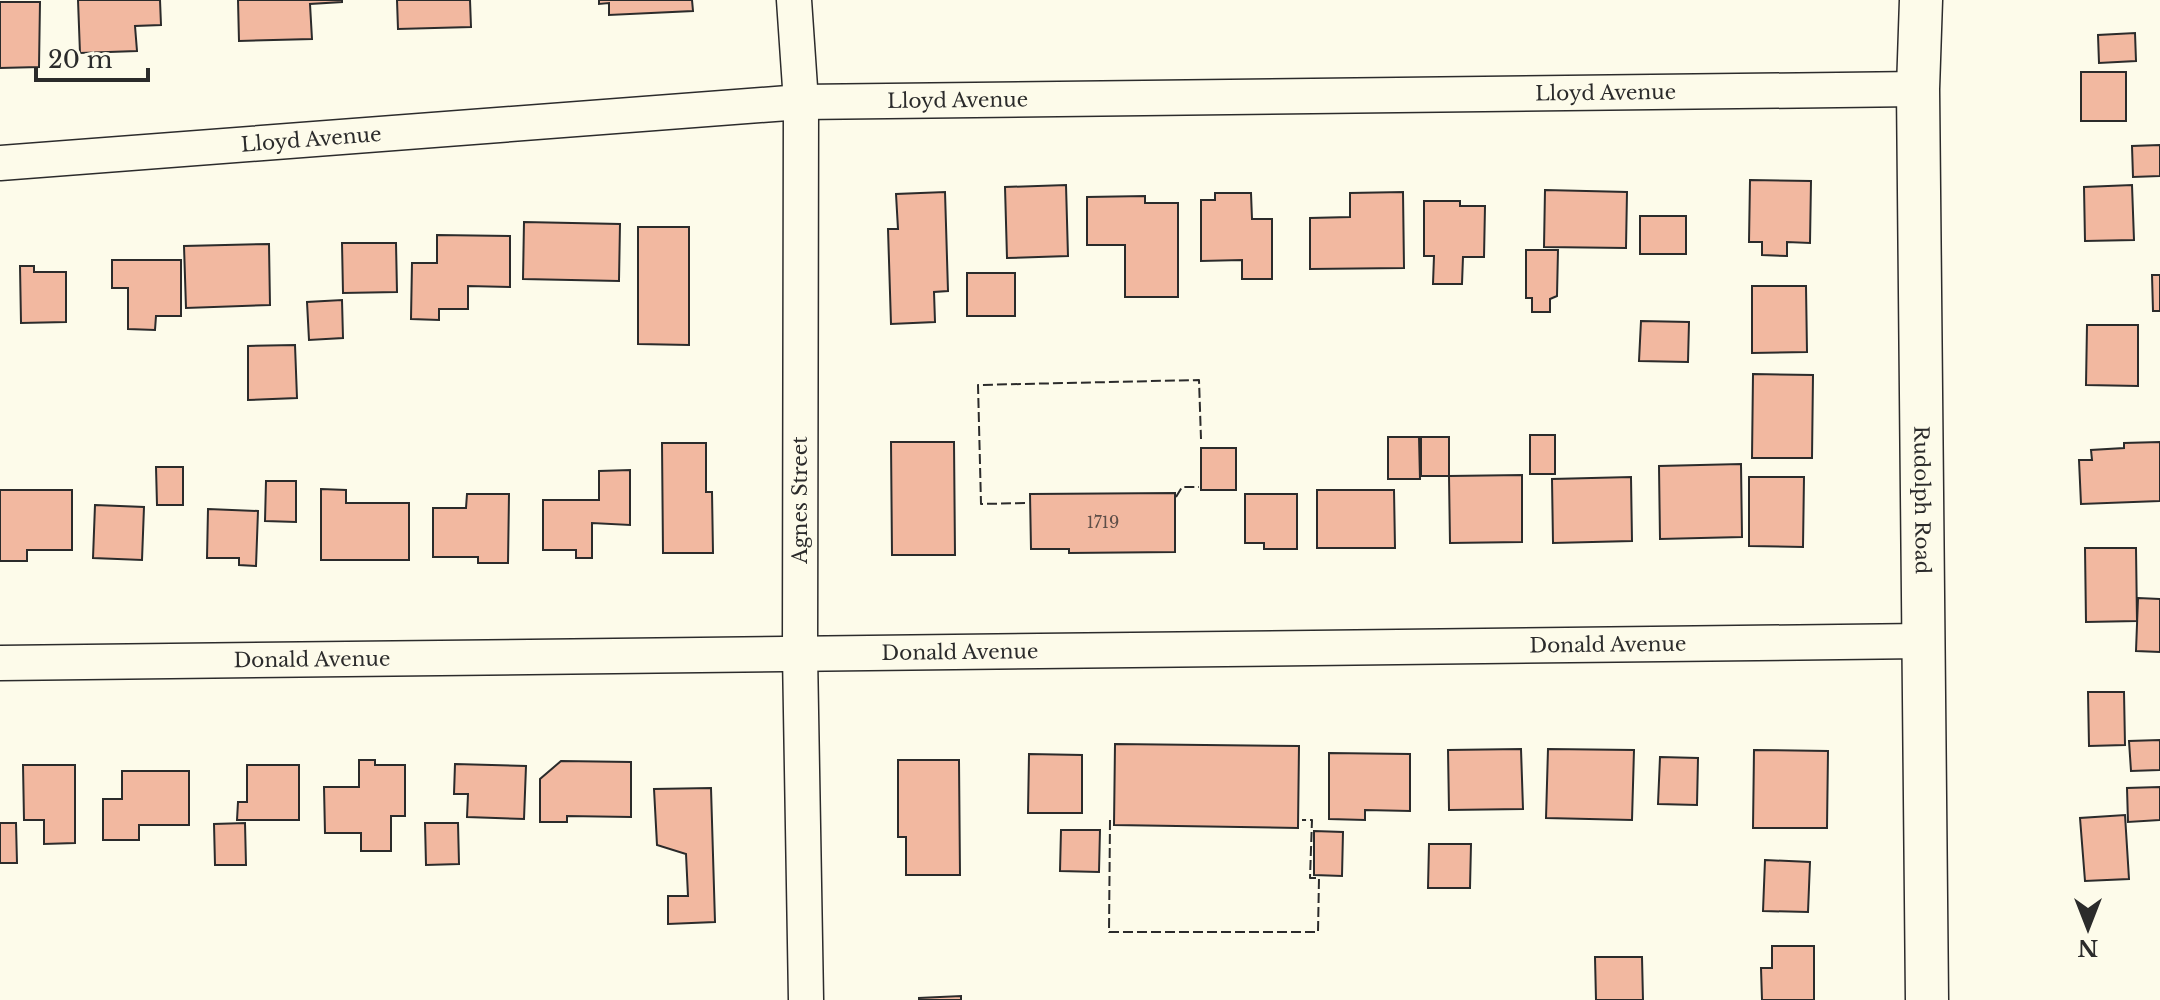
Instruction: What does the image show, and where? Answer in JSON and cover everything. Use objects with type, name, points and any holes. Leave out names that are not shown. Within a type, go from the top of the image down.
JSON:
[{"type":"street","name":"Agnes Street","points":[[794,0],[801,102],[800,654],[806,1000]]},
{"type":"street","name":"Rudolph Road","points":[[1921,0],[1918,89],[1927,1000]]},
{"type":"street","name":"Lloyd Avenue","points":[[0,163],[801,102],[1918,89]]},
{"type":"street","name":"Donald Avenue","points":[[0,663],[1922,641]]},
{"type":"building","points":[[78,0],[160,0],[161,25],[135,26],[137,51],[80,53]]},
{"type":"building","points":[[238,0],[342,2],[310,4],[312,39],[239,41]]},
{"type":"building","points":[[397,0],[470,0],[471,27],[398,29]]},
{"type":"building","points":[[599,0],[692,0],[693,11],[609,15],[609,3],[599,4]]},
{"type":"building","points":[[0,2],[40,2],[39,67],[0,68]]},
{"type":"building","points":[[2135,33],[2136,61],[2099,63],[2098,35]]},
{"type":"building","points":[[2081,72],[2126,72],[2126,121],[2081,121]]},
{"type":"building","points":[[2160,145],[2160,176],[2133,177],[2132,146]]},
{"type":"building","points":[[1750,180],[1811,181],[1810,243],[1787,242],[1787,256],[1762,255],[1762,242],[1749,242]]},
{"type":"building","points":[[1066,185],[1068,256],[1007,258],[1005,187]]},
{"type":"building","points":[[2132,185],[2134,240],[2085,241],[2084,187]]},
{"type":"building","points":[[1545,190],[1627,192],[1626,248],[1544,247]]},
{"type":"building","points":[[945,192],[948,291],[934,292],[935,322],[891,324],[888,229],[898,229],[896,194]]},
{"type":"building","points":[[1403,192],[1404,268],[1310,269],[1310,218],[1350,217],[1350,193]]},
{"type":"building","points":[[1215,193],[1251,193],[1252,219],[1272,219],[1272,279],[1242,279],[1242,260],[1201,261],[1201,200],[1215,200]]},
{"type":"building","points":[[1145,196],[1145,203],[1178,203],[1178,297],[1125,297],[1125,245],[1087,245],[1087,197]]},
{"type":"building","points":[[1424,201],[1460,201],[1460,206],[1485,206],[1484,257],[1463,257],[1462,284],[1433,284],[1434,256],[1424,256]]},
{"type":"building","points":[[1640,216],[1686,216],[1686,254],[1640,254]]},
{"type":"building","points":[[524,222],[620,224],[619,281],[523,279]]},
{"type":"building","points":[[638,227],[689,227],[689,345],[638,344]]},
{"type":"building","points":[[437,235],[510,236],[510,287],[468,286],[468,309],[439,309],[439,320],[411,319],[412,263],[437,263]]},
{"type":"building","points":[[342,243],[396,243],[397,292],[343,293]]},
{"type":"building","points":[[269,244],[270,305],[186,308],[184,246]]},
{"type":"building","points":[[1526,250],[1558,250],[1557,296],[1550,299],[1550,312],[1532,312],[1532,298],[1526,298]]},
{"type":"building","points":[[112,260],[181,260],[181,316],[156,316],[155,330],[128,329],[128,288],[112,288]]},
{"type":"building","points":[[20,266],[34,266],[34,272],[66,272],[66,322],[21,323]]},
{"type":"building","points":[[967,273],[1015,273],[1015,316],[967,316]]},
{"type":"building","points":[[2152,275],[2160,275],[2160,311],[2153,311]]},
{"type":"building","points":[[1752,286],[1806,286],[1807,352],[1752,353]]},
{"type":"building","points":[[342,300],[343,338],[309,340],[307,302]]},
{"type":"building","points":[[1641,321],[1689,322],[1688,362],[1639,361]]},
{"type":"building","points":[[2087,325],[2138,325],[2138,386],[2086,385]]},
{"type":"building","points":[[295,345],[297,398],[248,400],[248,346]]},
{"type":"building","points":[[1753,374],[1813,375],[1812,458],[1752,458]]},
{"type":"building","points":[[1530,435],[1555,435],[1555,474],[1530,474]]},
{"type":"building","points":[[1388,437],[1419,437],[1420,479],[1388,479]]},
{"type":"building","points":[[1421,437],[1449,437],[1449,476],[1421,476]]},
{"type":"building","points":[[891,442],[954,442],[955,555],[892,555]]},
{"type":"building","points":[[2160,442],[2160,501],[2081,504],[2079,460],[2092,460],[2091,450],[2124,448],[2124,443]]},
{"type":"building","points":[[662,443],[706,443],[706,492],[712,492],[713,553],[663,553]]},
{"type":"building","points":[[1201,448],[1236,448],[1236,490],[1201,490]]},
{"type":"building","points":[[1741,464],[1742,537],[1660,539],[1659,466]]},
{"type":"building","points":[[156,467],[183,467],[183,505],[157,505]]},
{"type":"building","points":[[630,470],[630,525],[592,523],[592,558],[576,558],[576,550],[543,550],[543,500],[599,500],[599,471]]},
{"type":"building","points":[[1522,475],[1522,542],[1450,543],[1449,476]]},
{"type":"building","points":[[1631,477],[1632,541],[1553,543],[1552,479]]},
{"type":"building","points":[[1749,477],[1804,477],[1803,547],[1749,546]]},
{"type":"building","points":[[266,481],[296,481],[296,522],[265,521]]},
{"type":"building","points":[[321,489],[346,490],[346,503],[409,503],[409,560],[321,560]]},
{"type":"building","points":[[0,490],[72,490],[72,550],[27,550],[27,561],[0,561]]},
{"type":"building","points":[[1317,490],[1394,490],[1395,548],[1317,548]]},
{"type":"building","points":[[1175,493],[1175,552],[1069,553],[1069,549],[1031,549],[1030,494]]},
{"type":"building","points":[[467,494],[509,494],[508,563],[478,563],[478,557],[433,557],[433,508],[466,508]]},
{"type":"building","points":[[1245,494],[1297,494],[1297,549],[1264,549],[1264,543],[1245,543]]},
{"type":"building","points":[[95,505],[144,507],[142,560],[93,558]]},
{"type":"building","points":[[208,509],[258,511],[256,566],[239,565],[239,558],[207,558]]},
{"type":"building","points":[[2085,548],[2136,548],[2137,621],[2086,622]]},
{"type":"building","points":[[2138,598],[2160,599],[2160,652],[2136,651]]},
{"type":"building","points":[[2088,692],[2124,692],[2125,745],[2089,746]]},
{"type":"building","points":[[2160,740],[2160,770],[2131,771],[2129,741]]},
{"type":"building","points":[[1115,744],[1299,746],[1298,828],[1114,825]]},
{"type":"building","points":[[1521,749],[1523,809],[1449,810],[1448,750]]},
{"type":"building","points":[[1548,749],[1634,750],[1632,820],[1546,818]]},
{"type":"building","points":[[1754,750],[1828,751],[1827,828],[1753,828]]},
{"type":"building","points":[[1329,753],[1410,754],[1410,811],[1365,810],[1365,820],[1329,819]]},
{"type":"building","points":[[1029,754],[1082,755],[1082,813],[1028,813]]},
{"type":"building","points":[[1660,757],[1698,758],[1697,805],[1658,804]]},
{"type":"building","points":[[359,760],[375,760],[375,765],[405,765],[405,816],[391,816],[391,851],[361,851],[361,833],[325,833],[324,787],[359,787]]},
{"type":"building","points":[[898,760],[959,760],[960,875],[906,875],[906,837],[898,837]]},
{"type":"building","points":[[561,761],[631,762],[631,817],[567,816],[567,822],[540,822],[540,779]]},
{"type":"building","points":[[455,764],[526,766],[524,819],[467,817],[468,794],[454,794]]},
{"type":"building","points":[[23,765],[75,765],[75,843],[44,844],[44,820],[24,820]]},
{"type":"building","points":[[247,765],[299,765],[299,820],[237,820],[238,802],[247,802]]},
{"type":"building","points":[[122,771],[189,771],[189,825],[139,825],[139,840],[103,840],[103,799],[122,799]]},
{"type":"building","points":[[2160,787],[2160,820],[2128,822],[2127,788]]},
{"type":"building","points":[[711,788],[715,922],[668,924],[668,896],[688,896],[686,854],[657,845],[654,789]]},
{"type":"building","points":[[2125,815],[2129,879],[2085,881],[2080,818]]},
{"type":"building","points":[[0,823],[16,823],[17,863],[0,863]]},
{"type":"building","points":[[245,823],[246,865],[215,865],[214,824]]},
{"type":"building","points":[[425,823],[458,823],[459,864],[426,865]]},
{"type":"building","points":[[1061,830],[1100,830],[1099,872],[1060,871]]},
{"type":"building","points":[[1314,831],[1343,832],[1342,876],[1314,875]]},
{"type":"building","points":[[1429,844],[1471,844],[1470,888],[1428,888]]},
{"type":"building","points":[[1765,860],[1810,862],[1808,912],[1763,911]]},
{"type":"building","points":[[1772,946],[1814,946],[1814,1000],[1762,1000],[1761,968],[1772,968]]},
{"type":"building","points":[[1595,957],[1642,957],[1643,1000],[1596,1000]]},
{"type":"building","points":[[961,996],[961,1000],[919,1000],[919,998]]},
{"type":"fence","points":[[1025,503],[981,504],[978,385],[1199,380],[1201,439]]},
{"type":"fence","points":[[1176,497],[1182,487],[1199,487]]},
{"type":"fence","points":[[1110,820],[1109,932],[1318,932],[1319,878],[1310,878],[1312,820],[1302,820]]}]
